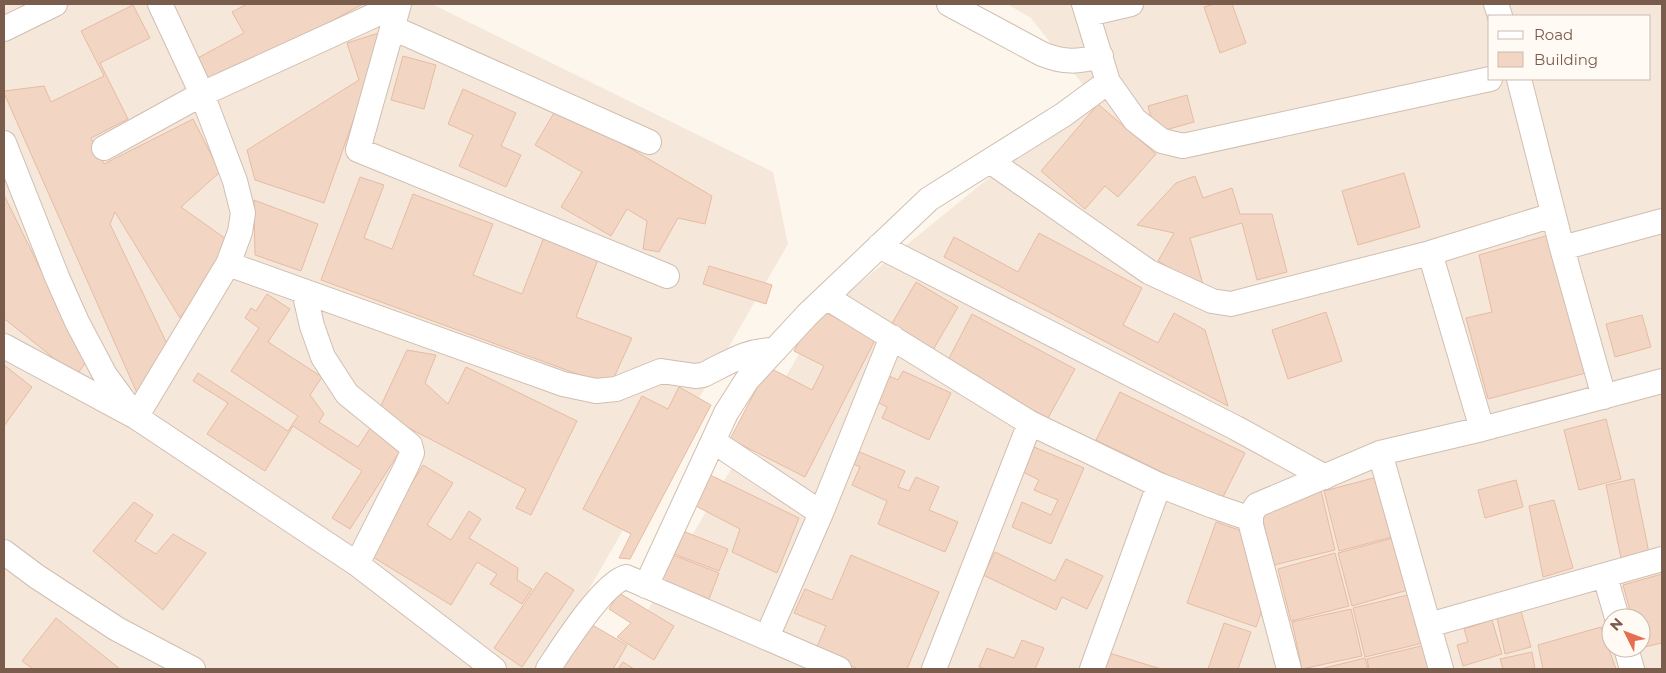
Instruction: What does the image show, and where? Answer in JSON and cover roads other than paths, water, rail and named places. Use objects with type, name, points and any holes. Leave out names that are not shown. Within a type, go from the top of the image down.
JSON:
[{"type":"street","points":[[4,29],[55,4]]},
{"type":"street","points":[[136,417],[228,264],[240,232],[243,213],[235,181],[202,94],[160,4]]},
{"type":"street","points":[[104,148],[202,94],[399,4]]},
{"type":"street","points":[[399,4],[358,150],[667,276]]},
{"type":"street","points":[[948,4],[1042,54],[1057,60],[1082,61],[1101,56]]},
{"type":"street","points":[[1131,4],[1086,9],[1108,82],[1135,120],[1162,141],[1183,146],[1488,79]]},
{"type":"street","points":[[392,28],[649,142]]},
{"type":"street","points":[[1519,80],[1562,248],[1604,397]]},
{"type":"street","points":[[646,586],[726,413],[747,380],[826,297],[929,199],[1063,115],[1108,82]]},
{"type":"street","points":[[4,143],[57,277],[78,322],[105,375],[136,417]]},
{"type":"street","points":[[990,161],[1150,272],[1212,301],[1231,304],[1430,254],[1554,215]]},
{"type":"street","points":[[1562,248],[1662,221]]},
{"type":"street","points":[[879,246],[1236,428],[1324,477]]},
{"type":"street","points":[[1430,254],[1482,429]]},
{"type":"street","points":[[228,264],[563,384],[596,391],[616,389],[661,371],[695,376],[702,375],[745,354],[775,350]]},
{"type":"street","points":[[304,291],[312,326],[324,357],[347,394],[410,445],[412,453],[357,564]]},
{"type":"street","points":[[826,297],[1030,423],[1160,485],[1251,519]]},
{"type":"street","points":[[767,637],[821,513],[892,337]]},
{"type":"street","points":[[4,346],[136,417],[357,564],[494,669]]},
{"type":"street","points":[[1289,669],[1251,525],[1251,514],[1257,505],[1380,453],[1482,429],[1662,381]]},
{"type":"street","points":[[934,669],[1030,423]]},
{"type":"street","points":[[713,441],[821,513]]},
{"type":"street","points":[[1380,453],[1441,669]]},
{"type":"street","points":[[1092,669],[1160,485]]},
{"type":"street","points":[[4,552],[36,576],[117,629],[194,669]]},
{"type":"street","points":[[1429,626],[1662,560]]},
{"type":"street","points":[[1605,576],[1614,608]]},
{"type":"street","points":[[548,669],[576,627],[615,582],[626,577],[839,669]]}]
